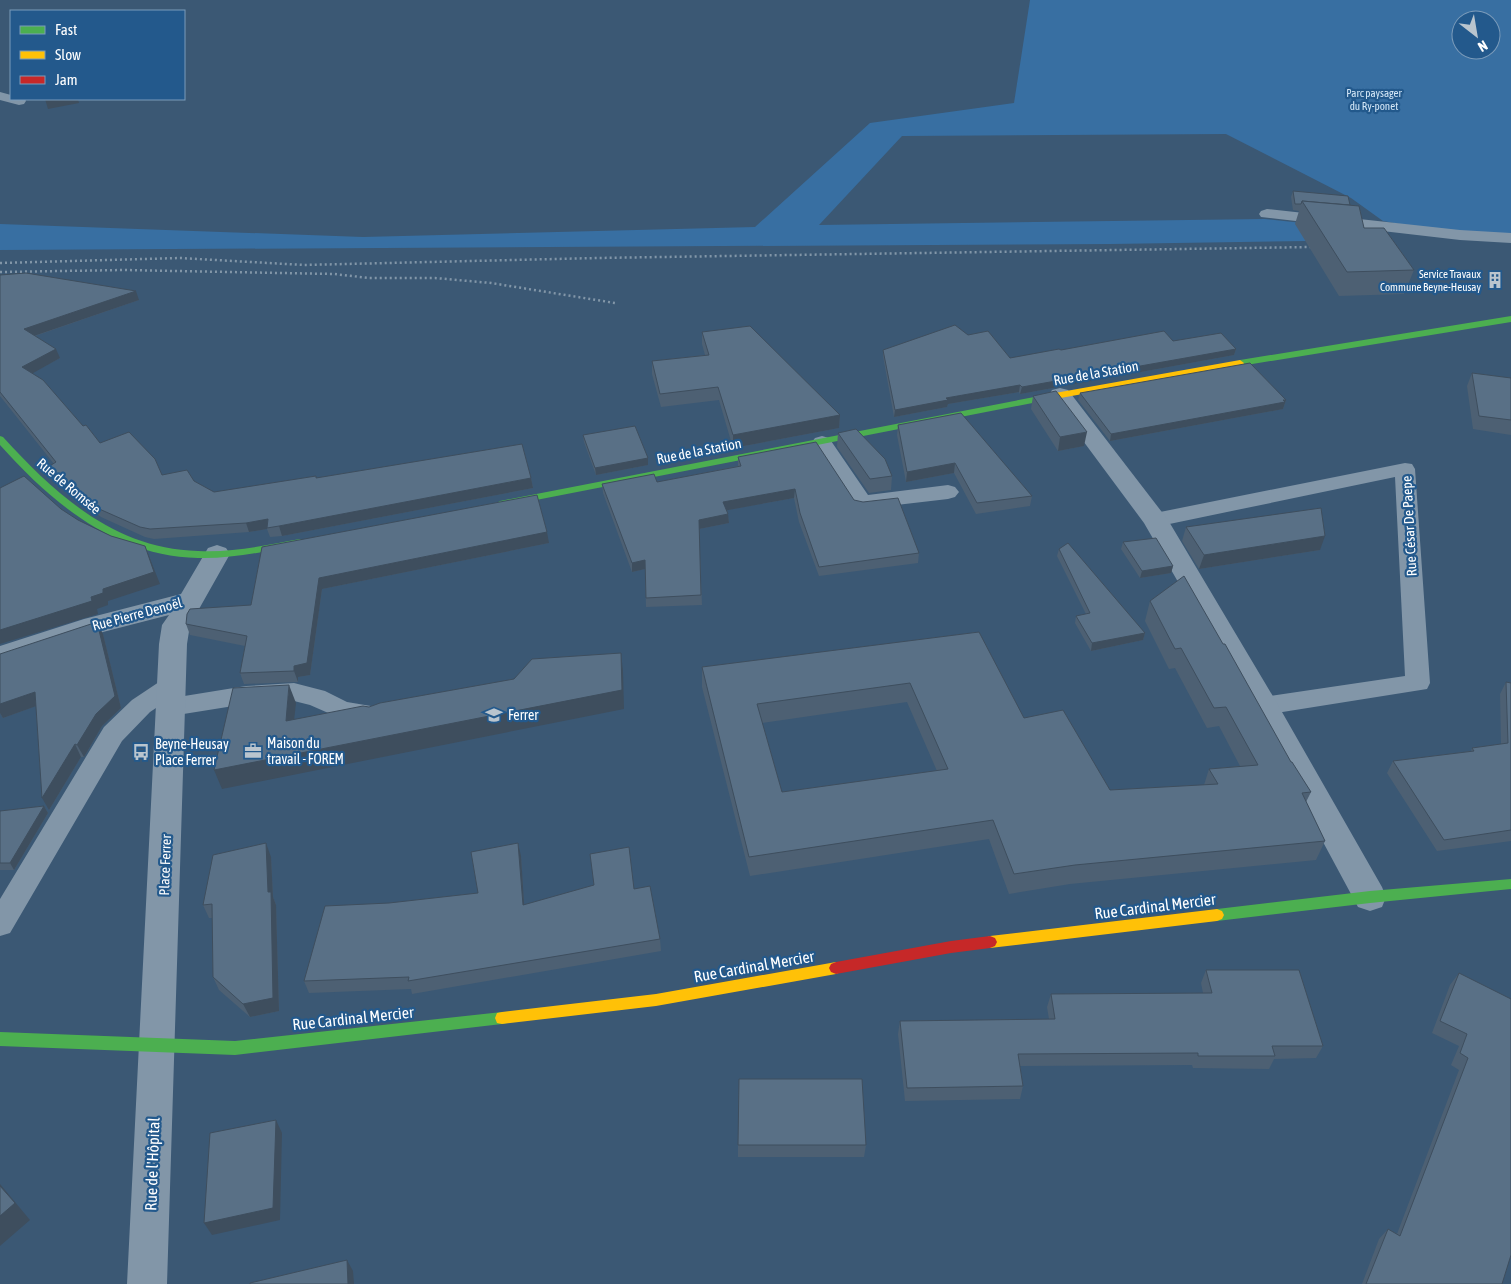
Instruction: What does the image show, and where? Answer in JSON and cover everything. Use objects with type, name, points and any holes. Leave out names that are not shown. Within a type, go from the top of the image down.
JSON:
[{"type":"street","name":"Rue de la Station","points":[[490,506],[1060,395],[1343,344],[1511,319]]},
{"type":"street","points":[[1060,395],[1155,520],[1264,706],[1370,897]]},
{"type":"street","name":"Rue de Romsée","points":[[0,439],[25,469],[91,525],[138,546],[177,553],[217,554]]},
{"type":"street","points":[[217,554],[309,541]]},
{"type":"street","name":"Place Ferrer","points":[[157,1044],[173,644],[176,625],[217,554]]},
{"type":"street","name":"Rue Pierre Denoël","points":[[0,656],[120,617],[189,601]]},
{"type":"street","name":"Rue Cardinal Mercier","points":[[0,1039],[235,1048],[656,1000],[951,947],[1370,897],[1511,884]]},
{"type":"street","name":"Rue de l'Hôpital","points":[[147,1284],[157,1044]]},
{"type":"lane","points":[[1267,214],[1460,236],[1511,238]]},
{"type":"lane","points":[[822,442],[862,502],[948,492]]},
{"type":"lane","name":"Rue César De Paepe","points":[[1155,520],[1405,469],[1418,683],[1264,706]]},
{"type":"lane","points":[[0,924],[113,734],[141,706],[171,696],[294,692],[316,697],[342,710],[374,715]]},
{"type":"path","points":[[0,263],[180,258],[304,266],[597,258],[1318,247]]},
{"type":"path","points":[[0,272],[124,270],[334,274],[369,278],[436,278],[491,283],[614,303]]},
{"type":"green space","name":"Parc paysager du Ry-ponet","points":[[1030,0],[1511,0],[1511,238],[1460,235],[1383,221],[1351,198],[1226,134],[902,136],[819,225],[1265,219],[1349,228],[1377,240],[1111,244],[0,250],[0,224],[363,237],[755,227],[870,123],[1014,103]]},
{"type":"building","points":[[1293,191],[1348,196],[1350,205],[1302,201],[1301,204],[1295,204]]},
{"type":"building","points":[[1302,201],[1359,206],[1364,228],[1384,228],[1414,270],[1347,272]]},
{"type":"building","points":[[26,273],[136,291],[24,329],[56,349],[22,367],[43,380],[83,426],[86,425],[100,443],[129,432],[155,459],[162,475],[187,470],[194,481],[214,492],[316,476],[316,478],[522,444],[531,478],[267,528],[268,519],[246,523],[150,529],[140,527],[97,508],[48,467],[56,462],[0,392],[0,275]]},
{"type":"building","points":[[955,325],[968,335],[988,331],[1010,358],[1164,331],[1173,341],[1221,333],[1236,349],[1022,387],[1020,385],[946,398],[948,400],[895,410],[883,350]]},
{"type":"building","points":[[750,326],[840,415],[733,435],[718,387],[660,394],[652,361],[709,355],[702,332]]},
{"type":"building","points":[[1250,363],[1286,400],[1283,400],[1285,402],[1111,434],[1080,393]]},
{"type":"building","points":[[1472,373],[1511,378],[1511,420],[1479,416]]},
{"type":"building","points":[[1056,391],[1087,432],[1060,437],[1033,396]]},
{"type":"building","points":[[961,413],[1032,496],[977,503],[955,463],[907,472],[898,425]]},
{"type":"building","points":[[635,426],[648,458],[595,468],[583,435]]},
{"type":"building","points":[[856,429],[885,459],[892,476],[870,479],[838,433]]},
{"type":"building","points":[[816,442],[854,500],[863,502],[898,498],[919,553],[819,567],[800,513],[795,489],[723,502],[728,514],[699,520],[701,595],[646,598],[645,560],[632,563],[602,484],[654,474],[657,482],[741,466],[738,457]]},
{"type":"building","points":[[24,476],[61,509],[78,520],[111,536],[145,546],[154,572],[103,589],[103,593],[91,597],[92,601],[0,630],[0,488]]},
{"type":"building","points":[[537,495],[547,532],[319,578],[307,663],[294,666],[294,671],[240,673],[247,636],[186,624],[187,614],[190,609],[251,605],[262,547]]},
{"type":"building","points":[[1321,508],[1325,536],[1204,555],[1186,527]]},
{"type":"building","points":[[1156,538],[1173,566],[1142,571],[1123,542]]},
{"type":"building","points":[[1068,543],[1145,633],[1092,643],[1076,616],[1090,613],[1059,549]]},
{"type":"building","points":[[1184,576],[1223,644],[1225,644],[1291,762],[1311,792],[1302,793],[1325,841],[1075,865],[1014,874],[993,820],[749,857],[702,667],[979,632],[1024,718],[1063,710],[1110,790],[1218,784],[1209,769],[1258,765],[1226,707],[1214,708],[1181,648],[1175,649],[1150,601]],"holes":[[[910,683],[948,769],[782,792],[757,704]]]},
{"type":"building","points":[[97,622],[115,696],[96,714],[42,798],[35,692],[0,704],[0,654]]},
{"type":"building","points":[[621,653],[622,690],[214,770],[233,688],[289,685],[286,721],[514,679],[532,659]]},
{"type":"building","points":[[1506,682],[1511,683],[1511,830],[1444,840],[1393,761],[1474,751],[1472,748],[1508,743]]},
{"type":"building","points":[[44,806],[10,863],[0,863],[0,811]]},
{"type":"building","points":[[266,843],[268,892],[271,892],[273,998],[243,1004],[213,977],[212,904],[203,905],[213,855]]},
{"type":"building","points":[[518,843],[523,905],[594,885],[590,854],[629,847],[634,889],[650,886],[660,939],[408,981],[409,977],[304,981],[325,906],[389,903],[478,893],[471,852]]},
{"type":"building","points":[[1206,970],[1299,970],[1323,1046],[1272,1046],[1275,1056],[1198,1056],[1198,1053],[1018,1054],[1023,1086],[907,1088],[900,1021],[1055,1019],[1051,994],[1212,993]]},
{"type":"building","points":[[1459,973],[1511,999],[1511,1255],[1502,1284],[1366,1284],[1388,1229],[1400,1236],[1468,1058],[1460,1053],[1467,1034],[1440,1021]]},
{"type":"building","points":[[739,1079],[862,1079],[866,1145],[738,1145]]},
{"type":"building","points":[[276,1120],[273,1208],[204,1223],[210,1133]]},
{"type":"building","points":[[0,1186],[15,1203],[0,1216]]},
{"type":"building","points":[[347,1260],[348,1284],[250,1284],[250,1283]]},
{"type":"traffic: fast","points":[[1240,363],[1511,319]]},
{"type":"traffic: fast","points":[[500,504],[1055,396]]},
{"type":"traffic: fast","points":[[0,439],[41,483],[63,502],[87,520],[112,534],[139,545],[168,552],[211,555],[300,542]]},
{"type":"traffic: fast","points":[[1217,915],[1370,897],[1511,884]]},
{"type":"traffic: fast","points":[[0,1039],[235,1048],[502,1018]]},
{"type":"traffic: slow","points":[[1055,396],[1240,363]]},
{"type":"traffic: slow","points":[[990,942],[1217,915]]},
{"type":"traffic: slow","points":[[502,1018],[656,1000],[836,968]]},
{"type":"traffic: jam","points":[[836,968],[951,947],[990,942]]},
{"type":"place","name":"Service Travaux Commune Beyne-Heusay","points":[[1495,280]]},
{"type":"place","name":"Ferrer","points":[[494,715]]},
{"type":"place","name":"Maison du travail - FOREM","points":[[253,751]]},
{"type":"place","name":"Beyne-Heusay Place Ferrer","points":[[141,752]]}]
